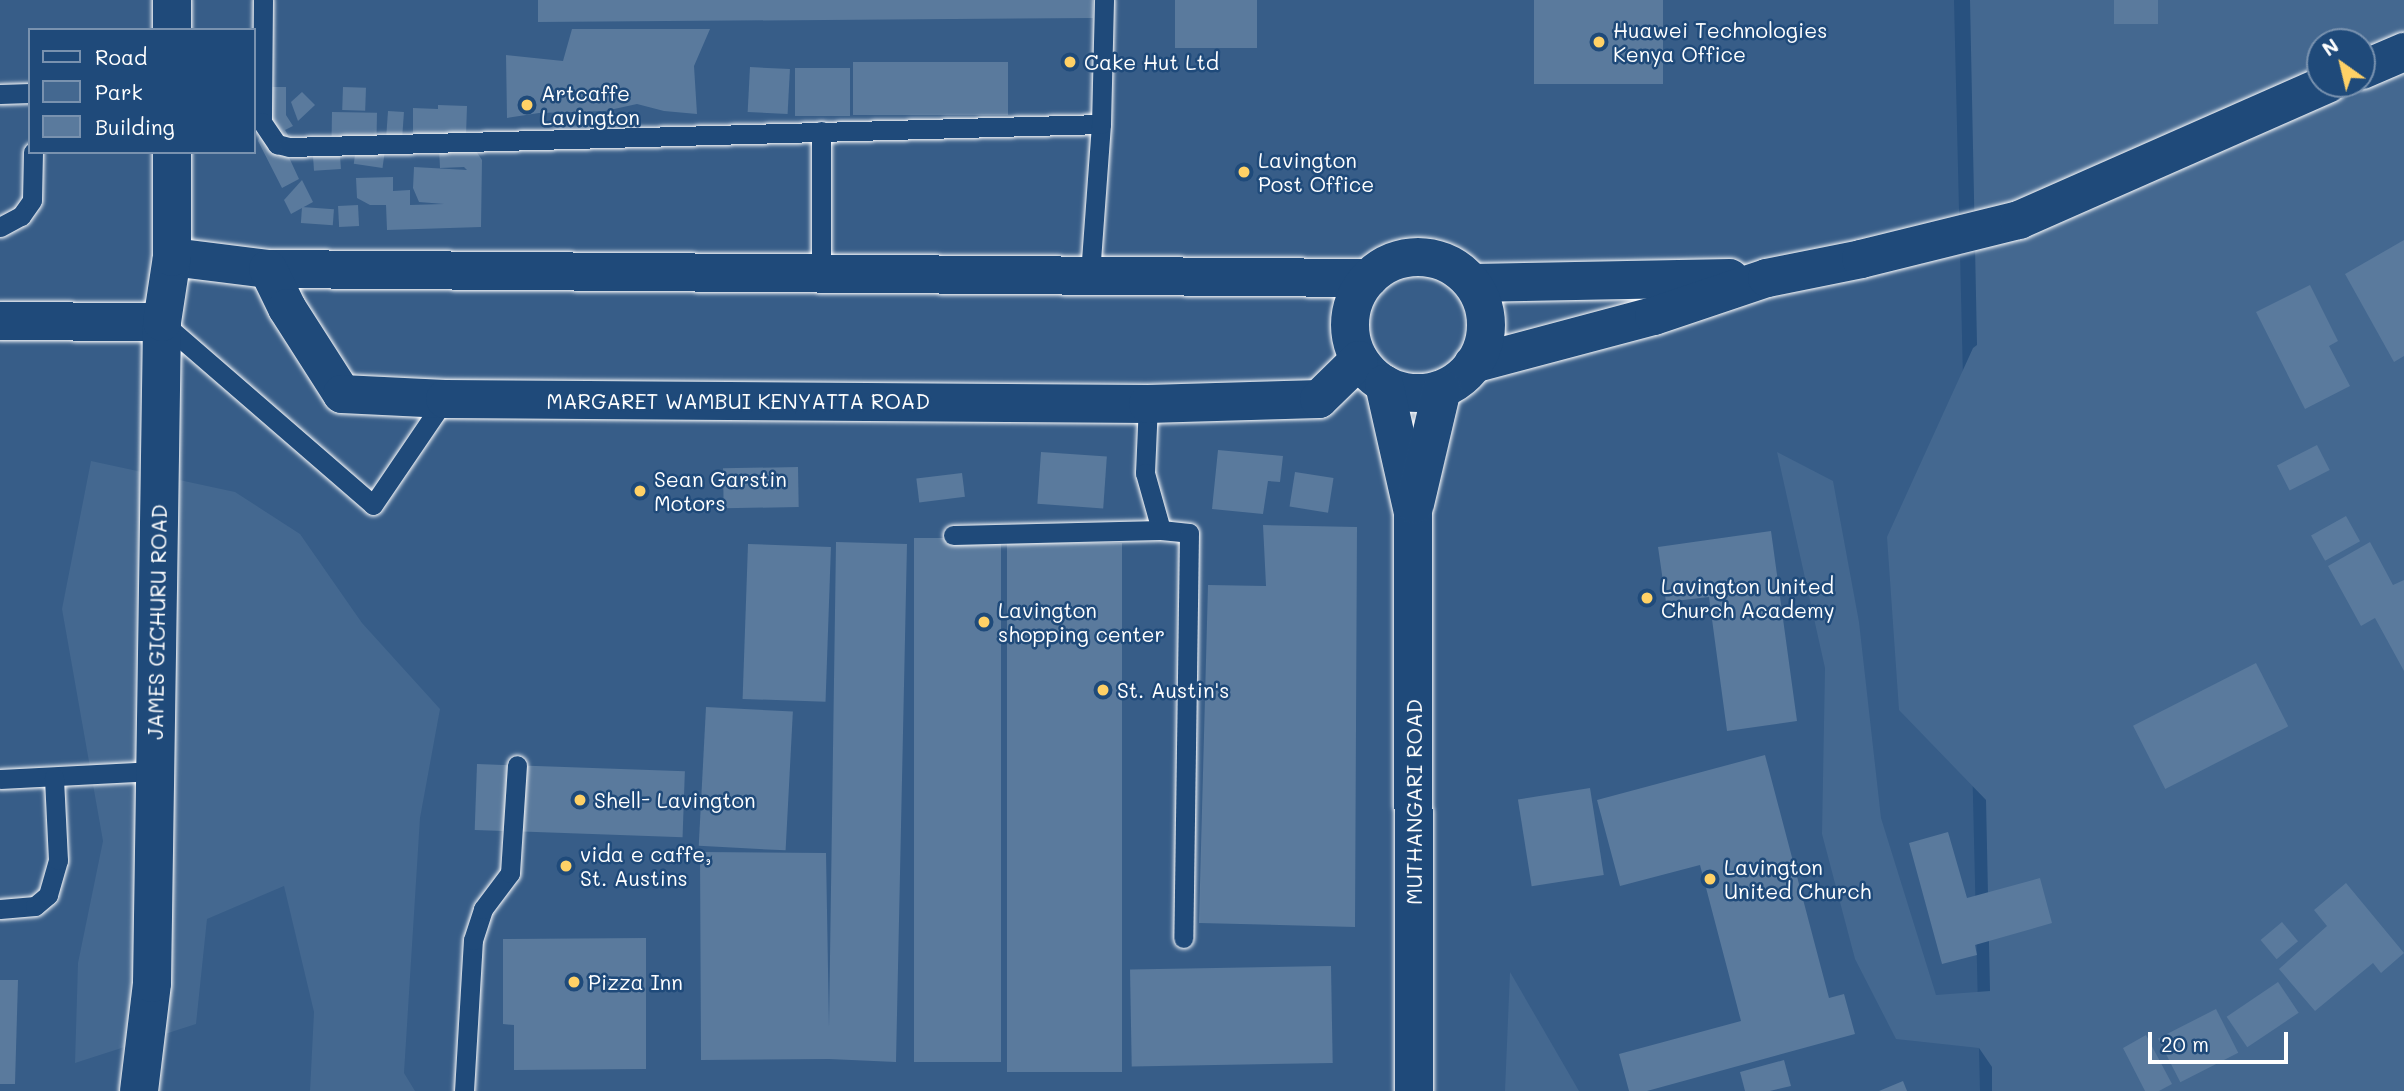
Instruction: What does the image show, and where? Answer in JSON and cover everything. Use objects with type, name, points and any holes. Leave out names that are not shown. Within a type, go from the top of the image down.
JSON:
[{"type":"street","points":[[172,0],[172,28]]},
{"type":"street","points":[[2376,64],[2404,52]]},
{"type":"street","points":[[1473,365],[1654,316],[1767,278],[1861,259],[2019,220],[2306,94]]},
{"type":"street","name":"JAMES GICHURU ROAD","points":[[139,1091],[152,983],[162,322],[172,257],[172,154]]},
{"type":"street","points":[[172,257],[268,269],[1369,278]]},
{"type":"street","points":[[1422,257],[1447,263],[1473,283],[1482,303],[1486,324],[1483,346],[1473,365],[1460,379],[1441,388],[1413,393],[1372,372],[1352,344],[1351,317],[1359,292],[1369,278],[1397,260],[1422,257]]},
{"type":"street","name":"MARGARET WAMBUI KENYATTA ROAD","points":[[268,269],[287,308],[342,394],[444,399],[1148,404],[1319,399],[1372,372]]},
{"type":"street","points":[[1473,283],[1767,278]]},
{"type":"street","points":[[0,321],[162,322]]},
{"type":"street","name":"MUTHANGARI ROAD","points":[[1372,372],[1412,513]]},
{"type":"street","name":"MUTHANGARI ROAD","points":[[1414,1091],[1412,513],[1441,388]]},
{"type":"lane","points":[[263,0],[262,122],[277,144],[289,147],[1101,124]]},
{"type":"lane","points":[[1090,274],[1101,124],[1104,0]]},
{"type":"lane","points":[[0,94],[28,93]]},
{"type":"lane","points":[[821,131],[821,272]]},
{"type":"lane","points":[[0,227],[22,216],[32,200],[33,154]]},
{"type":"lane","points":[[162,322],[373,505],[444,399]]},
{"type":"lane","points":[[1148,404],[1145,473],[1161,530]]},
{"type":"lane","points":[[953,535],[1161,530],[1189,533],[1183,938]]},
{"type":"lane","points":[[464,1091],[473,940],[484,909],[510,873],[517,765]]},
{"type":"lane","points":[[0,779],[155,771]]},
{"type":"lane","points":[[0,909],[36,906],[48,895],[58,860],[54,777]]},
{"type":"shaded area","name":"Lavington shopping center","points":[[0,0],[1954,0],[1980,1091],[0,1091]]},
{"type":"green space","points":[[1970,0],[2404,0],[2404,1091],[1992,1091],[1992,1067],[1979,1048],[1896,1039],[1855,959],[1822,834],[1825,668],[1777,452],[1833,481],[1859,622],[1881,818],[1936,995],[1990,991],[1986,800],[1899,710],[1887,537],[1973,348],[1977,345]]},
{"type":"green space","points":[[91,461],[235,492],[300,534],[362,623],[440,709],[420,818],[404,1073],[415,1091],[310,1091],[314,1012],[284,886],[207,919],[196,1024],[75,1063],[78,963],[103,841],[62,609]]},
{"type":"green space","points":[[1510,972],[1579,1091],[1505,1091]]},
{"type":"building","points":[[538,0],[1093,0],[1093,18],[538,22]]},
{"type":"building","points":[[1175,0],[1257,0],[1257,48],[1175,48]]},
{"type":"building","name":"Huawei Technologies Kenya Office","points":[[1534,0],[1663,0],[1663,84],[1534,84]]},
{"type":"building","points":[[2114,0],[2158,0],[2158,24],[2114,24]]},
{"type":"building","points":[[572,29],[710,29],[694,66],[697,114],[664,111],[637,104],[605,111],[539,113],[507,118],[506,55],[563,61]]},
{"type":"building","points":[[853,62],[1008,62],[1008,115],[853,115]]},
{"type":"building","points":[[750,67],[790,69],[788,114],[748,112]]},
{"type":"building","points":[[795,68],[850,68],[850,116],[795,116]]},
{"type":"building","points":[[266,87],[286,87],[286,115],[293,126],[285,130],[295,147],[275,158],[287,153],[299,179],[282,188],[258,141],[266,120]]},
{"type":"building","points":[[343,87],[366,88],[365,111],[342,110]]},
{"type":"building","points":[[302,92],[315,105],[298,121],[291,102]]},
{"type":"building","points":[[438,105],[467,106],[466,136],[413,135],[413,108],[438,109]]},
{"type":"building","points":[[388,111],[404,112],[402,147],[386,146]]},
{"type":"building","points":[[332,112],[377,113],[377,137],[332,136]]},
{"type":"building","points":[[339,141],[341,169],[314,171],[312,143]]},
{"type":"building","points":[[472,145],[482,160],[481,227],[387,230],[386,205],[370,205],[357,198],[356,178],[393,177],[393,191],[410,190],[410,205],[444,204],[419,202],[413,188],[414,167],[467,170],[464,167],[440,168],[439,147]]},
{"type":"building","points":[[356,148],[385,152],[382,168],[354,164]]},
{"type":"building","points":[[302,180],[313,202],[291,214],[284,200]]},
{"type":"building","points":[[358,205],[359,226],[339,227],[338,206]]},
{"type":"building","points":[[302,207],[334,209],[333,225],[301,223]]},
{"type":"building","points":[[2404,240],[2404,356],[2394,362],[2345,274]]},
{"type":"building","points":[[2310,285],[2338,341],[2329,346],[2350,386],[2305,409],[2256,312]]},
{"type":"building","points":[[2317,445],[2330,470],[2290,490],[2277,465]]},
{"type":"building","points":[[1218,450],[1283,456],[1280,482],[1268,481],[1263,514],[1212,509]]},
{"type":"building","points":[[1041,452],[1107,457],[1103,508],[1037,504]]},
{"type":"building","points":[[798,467],[799,507],[724,508],[723,468]]},
{"type":"building","points":[[1295,472],[1334,478],[1328,513],[1290,507]]},
{"type":"building","points":[[962,473],[965,497],[919,502],[916,479]]},
{"type":"building","points":[[2346,516],[2360,541],[2325,561],[2311,535]]},
{"type":"building","points":[[1263,525],[1357,527],[1355,927],[1199,923],[1208,585],[1266,586]]},
{"type":"building","points":[[1771,531],[1797,721],[1727,731],[1709,597],[1666,602],[1658,547]]},
{"type":"building","points":[[914,538],[1001,538],[1001,1062],[914,1062]]},
{"type":"building","points":[[836,542],[907,544],[896,1062],[829,1059],[701,1060],[700,852],[826,853],[829,1027]]},
{"type":"building","points":[[2370,542],[2393,585],[2404,580],[2404,671],[2375,618],[2361,626],[2328,566]]},
{"type":"building","points":[[1007,543],[1122,543],[1122,1072],[1007,1072]]},
{"type":"building","points":[[748,544],[831,547],[826,702],[743,699]]},
{"type":"building","points":[[2256,663],[2288,726],[2165,789],[2133,726]]},
{"type":"building","points":[[706,707],[793,712],[786,850],[699,846]]},
{"type":"building","points":[[1765,755],[1829,998],[1844,994],[1855,1034],[1647,1091],[1629,1091],[1619,1054],[1741,1021],[1700,865],[1620,886],[1597,800]]},
{"type":"building","name":"Shell- Lavington","points":[[477,764],[685,771],[683,837],[475,830]]},
{"type":"building","points":[[1590,788],[1604,875],[1532,886],[1518,799]]},
{"type":"building","points":[[1948,832],[1967,898],[2040,878],[2052,923],[1975,945],[1977,955],[1942,964],[1909,843]]},
{"type":"building","points":[[2346,883],[2404,953],[2381,973],[2373,963],[2315,1011],[2279,969],[2327,926],[2314,910]]},
{"type":"building","points":[[2282,922],[2298,941],[2277,959],[2261,940]]},
{"type":"building","name":"Pizza Inn","points":[[646,938],[646,1069],[514,1070],[514,1025],[503,1024],[503,939]]},
{"type":"building","points":[[1331,966],[1333,1063],[1132,1066],[1130,970]]},
{"type":"building","points":[[0,980],[18,980],[15,1084],[0,1084]]},
{"type":"building","points":[[2278,982],[2299,1013],[2247,1047],[2227,1017]]},
{"type":"building","points":[[2216,1009],[2238,1053],[2180,1082],[2158,1039]]},
{"type":"building","points":[[2146,1035],[2172,1084],[2159,1091],[2145,1091],[2123,1048]]},
{"type":"building","points":[[1784,1060],[1791,1086],[1770,1091],[1745,1091],[1740,1072]]},
{"type":"building","points":[[1903,1081],[1907,1091],[1879,1091]]},
{"type":"place","name":"Huawei Technologies Kenya Office","points":[[1599,42]]},
{"type":"place","name":"Cake Hut Ltd","points":[[1070,62]]},
{"type":"place","name":"Artcaffe Lavington","points":[[527,105]]},
{"type":"place","name":"Lavington Post Office","points":[[1244,172]]},
{"type":"place","name":"Sean Garstin Motors","points":[[640,491]]},
{"type":"place","name":"Lavington United Church Academy","points":[[1647,598]]},
{"type":"place","name":"Lavington shopping center","points":[[984,622]]},
{"type":"place","name":"St. Austin's","points":[[1103,690]]},
{"type":"place","name":"Shell- Lavington","points":[[580,800]]},
{"type":"place","name":"vida e caffe, St. Austins","points":[[566,866]]},
{"type":"place","name":"Lavington United Church","points":[[1710,879]]},
{"type":"place","name":"Pizza Inn","points":[[574,982]]}]
